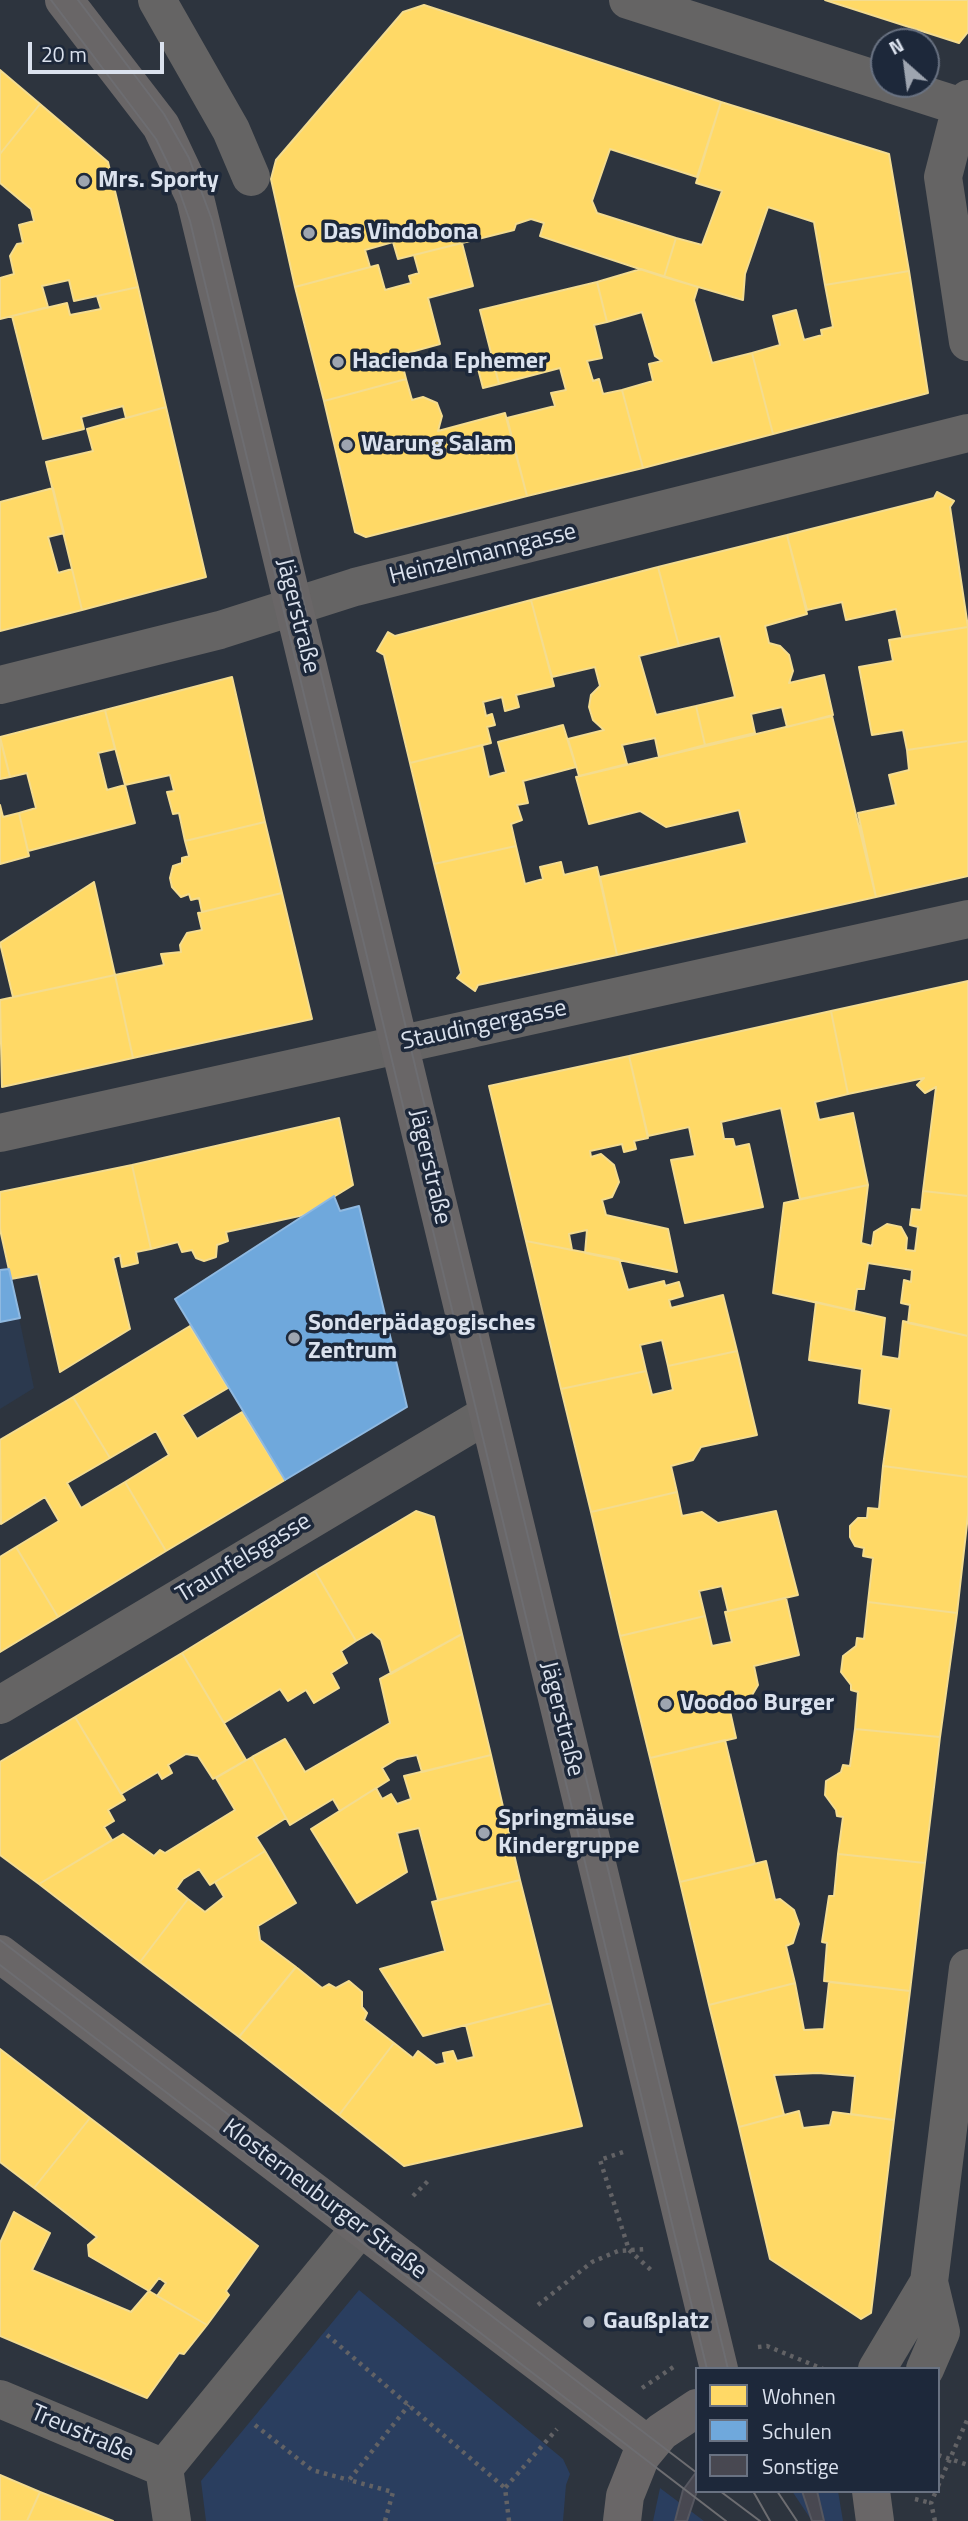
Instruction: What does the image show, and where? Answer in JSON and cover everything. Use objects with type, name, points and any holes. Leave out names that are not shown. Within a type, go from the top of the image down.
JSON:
[{"type":"main road","name":"Jägerstraße","points":[[64,0],[161,126],[195,198],[488,1415],[732,2359]]},
{"type":"main road","name":"Klosterneuburger Straße","points":[[0,1954],[649,2446]]},
{"type":"main road","points":[[622,2521],[630,2479],[649,2446],[661,2432],[695,2410]]},
{"type":"main road","points":[[871,2493],[875,2521]]},
{"type":"street","points":[[158,0],[231,130],[251,177]]},
{"type":"street","points":[[628,0],[870,78]]},
{"type":"street","points":[[940,98],[966,105],[943,177],[968,342]]},
{"type":"street","name":"Heinzelmanngasse","points":[[0,685],[220,630],[355,587],[968,433]]},
{"type":"street","name":"Staudingergasse","points":[[0,1133],[968,919]]},
{"type":"street","name":"Traunfelsgasse","points":[[0,1705],[488,1415]]},
{"type":"street","points":[[926,2367],[941,2332],[929,2282],[968,1968]]},
{"type":"street","points":[[172,2521],[164,2468],[360,2228]]},
{"type":"street","points":[[878,2367],[929,2282]]},
{"type":"street","name":"Treustraße","points":[[0,2399],[164,2468]]},
{"type":"path","points":[[600,2160],[629,2250],[655,2274]]},
{"type":"path","points":[[413,2196],[429,2180]]},
{"type":"path","points":[[538,2305],[592,2262],[618,2251],[653,2249]]},
{"type":"path","points":[[318,2327],[505,2488],[509,2521]]},
{"type":"path","points":[[732,2359],[767,2346],[818,2367]]},
{"type":"path","points":[[639,2390],[678,2364],[676,2354]]},
{"type":"path","points":[[221,2399],[312,2470],[393,2492],[385,2521]]},
{"type":"path","points":[[349,2480],[409,2405]]},
{"type":"path","points":[[940,2481],[968,2418]]},
{"type":"path","points":[[505,2488],[564,2421]]},
{"type":"path","points":[[940,2456],[968,2465]]},
{"type":"path","points":[[934,2521],[931,2503],[935,2493]]},
{"type":"shaded area","points":[[0,1229],[34,1388],[0,1409]]},
{"type":"shaded area","points":[[359,2290],[563,2459],[570,2474],[566,2485],[563,2521],[206,2521],[201,2481]]},
{"type":"shaded area","points":[[660,2488],[704,2521],[653,2521]]},
{"type":"shaded area","points":[[793,2493],[838,2493],[843,2521],[812,2521]]},
{"type":"building: Wohnen","points":[[825,0],[968,0],[968,32],[959,43],[940,37],[940,28],[912,28]]},
{"type":"building: Wohnen","points":[[424,5],[721,102],[697,177],[610,149],[592,201],[597,213],[676,238],[664,277],[540,236],[544,223],[531,219],[516,224],[514,230],[398,259],[393,242],[365,250],[370,267],[295,287],[271,179],[276,160],[403,12]]},
{"type":"building: Wohnen","points":[[0,70],[40,104],[0,154]]},
{"type":"building: Wohnen","points":[[721,102],[889,154],[909,271],[825,285],[814,222],[768,207],[745,274],[743,300],[664,277],[676,238],[702,245],[722,191],[696,183]]},
{"type":"building: Wohnen","points":[[40,104],[108,162],[138,287],[74,301],[69,280],[42,286],[48,307],[0,319],[0,278],[14,274],[10,256],[17,244],[23,243],[19,225],[34,221],[31,209],[0,183],[0,154]]},
{"type":"building: Wohnen","points":[[462,243],[473,286],[428,298],[440,344],[400,355],[406,379],[324,401],[295,287],[378,265],[385,290],[411,283],[409,276],[419,273],[414,255]]},
{"type":"building: Wohnen","points":[[641,269],[698,287],[694,300],[712,363],[752,353],[773,434],[643,468],[622,390],[653,381],[649,364],[662,361],[655,356],[642,312],[607,322],[597,282]]},
{"type":"building: Wohnen","points":[[909,271],[928,393],[773,434],[752,353],[780,345],[773,316],[796,310],[804,340],[822,335],[821,330],[833,327],[825,285]]},
{"type":"building: Wohnen","points":[[597,282],[607,322],[594,325],[602,358],[587,361],[593,381],[599,379],[603,394],[622,390],[643,468],[527,496],[507,418],[555,406],[551,393],[566,390],[560,368],[499,384],[480,310]]},
{"type":"building: Wohnen","points":[[138,287],[166,407],[126,418],[123,406],[81,417],[84,429],[43,439],[12,316],[67,303],[70,315],[101,309],[97,296]]},
{"type":"building: Wohnen","points":[[492,357],[499,384],[483,388],[476,361]]},
{"type":"building: Wohnen","points":[[406,379],[412,400],[423,397],[437,403],[442,416],[438,431],[505,413],[527,496],[366,537],[355,532],[324,401]]},
{"type":"building: Wohnen","points":[[166,407],[206,577],[82,610],[46,462],[93,451],[87,429]]},
{"type":"building: Wohnen","points":[[53,488],[64,533],[48,537],[58,573],[72,569],[82,610],[0,631],[0,502]]},
{"type":"building: Wohnen","points":[[937,492],[954,501],[950,507],[968,627],[902,637],[896,609],[846,620],[842,602],[807,610],[787,535],[934,498]]},
{"type":"building: Wohnen","points":[[787,535],[807,614],[765,626],[769,643],[780,646],[789,655],[793,671],[789,683],[824,675],[833,715],[787,727],[782,707],[751,714],[755,733],[705,745],[696,706],[735,697],[720,636],[679,646],[658,567]]},
{"type":"building: Wohnen","points":[[658,567],[679,646],[639,656],[656,715],[696,706],[705,745],[659,757],[655,738],[622,745],[627,764],[579,776],[568,739],[604,730],[593,720],[589,707],[591,695],[600,686],[595,667],[552,677],[531,600]]},
{"type":"building: Wohnen","points":[[531,600],[554,686],[516,695],[519,707],[505,711],[502,697],[483,702],[486,716],[492,714],[495,725],[487,727],[491,743],[410,763],[384,655],[377,651],[388,632],[395,636]]},
{"type":"building: Wohnen","points":[[968,627],[968,741],[907,750],[903,730],[872,735],[859,667],[893,661],[889,640]]},
{"type":"building: Wohnen","points":[[232,677],[265,822],[185,841],[179,813],[173,814],[167,792],[174,791],[170,775],[125,785],[105,710]]},
{"type":"building: Wohnen","points":[[105,710],[115,749],[98,753],[107,790],[125,785],[135,823],[28,851],[19,813],[36,808],[27,773],[10,777],[0,737]]},
{"type":"building: Wohnen","points":[[832,716],[876,897],[617,955],[600,877],[747,843],[739,810],[666,827],[640,811],[589,824],[576,777]]},
{"type":"building: Wohnen","points":[[563,725],[576,767],[523,781],[528,803],[517,805],[522,820],[511,824],[516,846],[434,864],[410,763],[482,745],[489,777],[506,772],[498,742]]},
{"type":"building: Wohnen","points":[[0,738],[10,777],[0,779]]},
{"type":"building: Wohnen","points":[[968,741],[968,876],[876,897],[858,813],[896,805],[889,775],[909,770],[907,750]]},
{"type":"building: Wohnen","points":[[0,805],[3,817],[19,813],[29,856],[0,864]]},
{"type":"building: Wohnen","points":[[265,822],[282,893],[202,912],[199,898],[191,900],[189,894],[181,897],[172,887],[170,878],[173,866],[182,863],[182,858],[189,856],[185,841]]},
{"type":"building: Wohnen","points":[[516,846],[525,884],[543,879],[540,867],[561,862],[564,875],[597,867],[617,955],[478,985],[475,991],[457,978],[461,973],[434,864]]},
{"type":"building: Wohnen","points":[[94,882],[115,975],[13,997],[0,943]]},
{"type":"building: Wohnen","points":[[282,893],[312,1019],[133,1058],[115,975],[164,965],[161,954],[181,952],[180,945],[187,933],[202,930],[198,913]]},
{"type":"building: Wohnen","points":[[115,975],[133,1058],[2,1087],[0,1000]]},
{"type":"building: Wohnen","points":[[968,981],[968,1196],[923,1191],[936,1087],[925,1093],[917,1085],[924,1078],[848,1094],[831,1011]]},
{"type":"building: Wohnen","points":[[831,1011],[848,1094],[815,1102],[819,1120],[853,1113],[868,1185],[800,1199],[781,1108],[721,1122],[724,1139],[733,1139],[735,1147],[749,1144],[763,1207],[685,1223],[671,1160],[695,1156],[689,1127],[648,1136],[629,1056]]},
{"type":"building: Wohnen","points":[[629,1056],[648,1138],[634,1141],[636,1149],[624,1152],[622,1144],[590,1151],[591,1157],[601,1154],[614,1165],[619,1182],[612,1197],[602,1200],[606,1215],[668,1229],[677,1272],[585,1253],[587,1230],[569,1234],[572,1250],[526,1241],[489,1086]]},
{"type":"building: Wohnen","points":[[339,1118],[353,1185],[304,1215],[226,1232],[228,1241],[217,1245],[216,1257],[204,1261],[196,1258],[192,1250],[182,1252],[178,1242],[151,1249],[132,1165]]},
{"type":"building: Wohnen","points":[[132,1165],[151,1249],[136,1252],[138,1263],[122,1267],[120,1255],[113,1258],[130,1329],[60,1372],[38,1274],[11,1279],[0,1229],[0,1192]]},
{"type":"building: Wohnen","points":[[868,1185],[861,1243],[872,1246],[874,1232],[887,1224],[901,1227],[907,1238],[906,1250],[915,1251],[918,1227],[910,1225],[912,1209],[921,1210],[923,1191],[968,1196],[968,1336],[908,1323],[910,1305],[901,1303],[904,1280],[911,1282],[912,1270],[868,1263],[864,1289],[857,1289],[854,1311],[773,1293],[784,1203]]},
{"type":"building: Wohnen","points":[[526,1241],[619,1259],[628,1290],[664,1281],[665,1286],[679,1282],[683,1296],[669,1300],[671,1308],[723,1295],[737,1351],[668,1366],[662,1340],[640,1345],[646,1371],[561,1389]]},
{"type":"building: Wohnen","points":[[816,1302],[885,1318],[881,1356],[899,1359],[903,1321],[968,1336],[968,1477],[883,1466],[891,1409],[859,1403],[862,1369],[809,1360]]},
{"type":"building: Wohnen","points":[[190,1326],[228,1388],[182,1415],[197,1439],[242,1412],[285,1480],[166,1551],[125,1482],[169,1455],[156,1431],[110,1458],[73,1397]]},
{"type":"building: Wohnen","points":[[737,1351],[757,1435],[701,1447],[693,1460],[671,1466],[677,1492],[591,1512],[561,1389],[646,1371],[652,1395],[673,1390],[668,1366]]},
{"type":"building: Wohnen","points":[[73,1397],[110,1458],[67,1483],[81,1508],[125,1482],[166,1551],[58,1617],[16,1547],[59,1521],[45,1497],[1,1524],[0,1440]]},
{"type":"building: Wohnen","points":[[883,1466],[968,1477],[968,1515],[957,1613],[868,1602],[873,1558],[863,1556],[864,1548],[855,1546],[850,1537],[850,1526],[858,1518],[867,1518],[868,1508],[879,1509]]},
{"type":"building: Wohnen","points":[[677,1492],[682,1516],[702,1512],[718,1523],[776,1511],[798,1595],[728,1611],[722,1586],[699,1591],[705,1616],[620,1636],[591,1512]]},
{"type":"building: Wohnen","points":[[416,1511],[434,1517],[462,1634],[391,1674],[381,1640],[372,1632],[356,1641],[315,1571]]},
{"type":"building: Wohnen","points":[[16,1547],[58,1617],[0,1652],[0,1557]]},
{"type":"building: Wohnen","points":[[315,1571],[356,1641],[341,1651],[347,1663],[331,1673],[339,1688],[314,1703],[306,1690],[288,1701],[280,1689],[224,1723],[182,1653]]},
{"type":"building: Wohnen","points":[[786,1598],[799,1655],[754,1666],[758,1685],[745,1707],[730,1711],[736,1738],[650,1758],[620,1636],[705,1616],[712,1646],[732,1642],[725,1612]]},
{"type":"building: Wohnen","points":[[868,1602],[957,1613],[940,1737],[855,1729],[858,1692],[851,1690],[851,1685],[841,1672],[843,1656],[856,1646],[857,1638],[864,1639]]},
{"type":"building: Wohnen","points":[[462,1634],[491,1755],[422,1772],[417,1755],[397,1759],[382,1768],[389,1780],[340,1811],[333,1799],[290,1825],[252,1757],[285,1739],[305,1772],[390,1723],[380,1679]]},
{"type":"building: Wohnen","points":[[182,1653],[246,1760],[213,1779],[198,1756],[186,1754],[168,1765],[172,1773],[162,1779],[158,1772],[121,1794],[75,1717]]},
{"type":"building: Wohnen","points":[[75,1717],[125,1800],[108,1810],[114,1821],[104,1827],[112,1840],[39,1884],[0,1855],[0,1762]]},
{"type":"building: Wohnen","points":[[855,1729],[940,1737],[925,1863],[838,1854],[843,1817],[837,1816],[836,1810],[825,1795],[826,1781],[841,1772],[843,1765],[850,1766]]},
{"type":"building: Wohnen","points":[[725,1740],[755,1864],[680,1882],[650,1758]]},
{"type":"building: Wohnen","points":[[491,1755],[520,1880],[438,1900],[419,1828],[397,1833],[407,1872],[357,1903],[311,1829],[376,1788],[382,1799],[391,1794],[397,1804],[411,1799],[404,1776]]},
{"type":"building: Wohnen","points":[[252,1757],[286,1818],[256,1837],[265,1851],[210,1885],[199,1869],[183,1879],[176,1889],[188,1899],[140,1962],[39,1884],[123,1834],[154,1856],[160,1850],[165,1853],[235,1810],[216,1778]]},
{"type":"building: Wohnen","points":[[265,1851],[296,1903],[258,1926],[260,1940],[296,1967],[239,2037],[140,1962],[188,1899],[205,1912],[224,1897],[215,1882]]},
{"type":"building: Wohnen","points":[[838,1854],[925,1863],[910,1991],[824,1981],[827,1943],[822,1942],[829,1896],[834,1896]]},
{"type":"building: Wohnen","points":[[766,1861],[775,1900],[780,1899],[794,1910],[799,1924],[793,1943],[786,1946],[795,1983],[709,2005],[680,1882]]},
{"type":"building: Wohnen","points":[[520,1880],[551,2003],[423,2036],[380,1969],[445,1951],[432,1902]]},
{"type":"building: Wohnen","points":[[296,1967],[322,1988],[329,1984],[336,1988],[349,1981],[362,1992],[362,2007],[367,2013],[364,2020],[394,2043],[339,2115],[239,2037]]},
{"type":"building: Wohnen","points":[[829,1982],[910,1991],[894,2120],[851,2114],[855,2076],[818,2073],[774,2075],[784,2115],[739,2127],[709,2005],[795,1983],[804,2030],[824,2029]]},
{"type":"building: Wohnen","points":[[551,2003],[582,2126],[404,2166],[339,2115],[394,2043],[413,2058],[418,2051],[436,2065],[445,2063],[443,2053],[453,2051],[457,2061],[474,2057],[466,2025]]},
{"type":"building: Wohnen","points":[[0,2049],[90,2118],[34,2188],[0,2162]]},
{"type":"building: Wohnen","points":[[799,2111],[803,2128],[830,2125],[833,2112],[894,2120],[871,2313],[861,2319],[770,2259],[739,2127]]},
{"type":"building: Wohnen","points":[[90,2118],[258,2246],[226,2291],[229,2295],[207,2325],[157,2296],[166,2283],[159,2278],[149,2291],[89,2256],[88,2245],[97,2237],[34,2188]]},
{"type":"building: Wohnen","points":[[14,2212],[50,2233],[32,2270],[131,2312],[149,2291],[207,2325],[184,2354],[179,2353],[147,2398],[0,2336],[0,2243]]},
{"type":"building: Wohnen","points":[[0,2475],[40,2492],[27,2521],[0,2521]]},
{"type":"building: Wohnen","points":[[40,2492],[113,2521],[27,2521]]},
{"type":"building: Schulen","name":"Sonderpädagogisches Zentrum","points":[[334,1196],[340,1211],[359,1206],[407,1407],[285,1480],[175,1299]]},
{"type":"building: Schulen","points":[[9,1269],[20,1318],[0,1322],[0,1270]]},
{"type":"building: Sonstige","points":[[695,2474],[696,2493],[687,2521],[675,2521],[683,2490]]},
{"type":"building: Sonstige","points":[[803,2493],[817,2493],[824,2521],[812,2521]]},
{"type":"tram line","points":[[51,0],[156,139],[174,176],[190,221],[707,2367]]},
{"type":"tram line","points":[[78,0],[164,114],[189,158],[212,220],[728,2367]]},
{"type":"tram line","points":[[0,1940],[695,2471]]},
{"type":"tram line","points":[[0,1965],[726,2521]]},
{"type":"tram line","points":[[723,2493],[760,2521]]},
{"type":"tram line","points":[[754,2493],[770,2521]]},
{"type":"tram line","points":[[778,2493],[797,2521]]},
{"type":"place","name":"Mrs. Sporty","points":[[84,181]]},
{"type":"place","name":"Das Vindobona","points":[[309,233]]},
{"type":"place","name":"Hacienda Ephemer","points":[[338,362]]},
{"type":"place","name":"Warung Salam","points":[[347,445]]},
{"type":"place","name":"Sonderpädagogisches Zentrum","points":[[294,1338]]},
{"type":"place","name":"Voodoo Burger","points":[[666,1704]]},
{"type":"place","name":"Springmäuse Kindergruppe","points":[[484,1833]]},
{"type":"place","name":"Gaußplatz","points":[[589,2322]]}]
